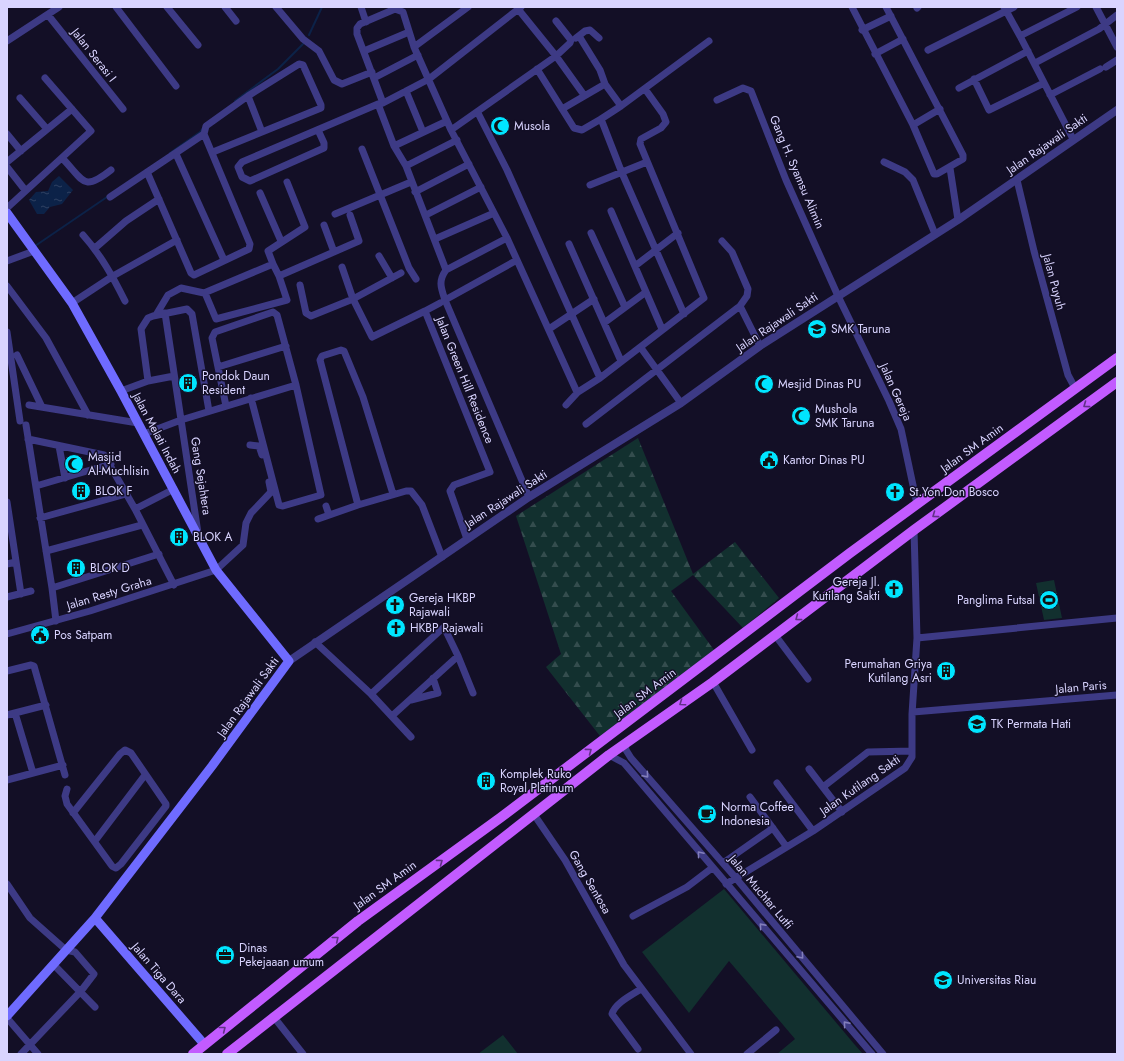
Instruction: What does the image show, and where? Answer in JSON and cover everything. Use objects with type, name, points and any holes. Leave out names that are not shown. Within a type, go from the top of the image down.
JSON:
[{"type":"main road","name":"Jalan Melati Indah","points":[[7,214],[72,303],[121,391],[216,570],[289,661]]},
{"type":"main road","name":"Jalan SM Amin","points":[[193,1054],[358,921],[686,678],[917,504],[1117,358]]},
{"type":"main road","points":[[227,1054],[515,829],[533,813],[625,744],[713,682],[914,530],[1117,382]]},
{"type":"main road","name":"Jalan Rajawali Sakti","points":[[7,1017],[95,918],[289,661]]},
{"type":"main road","points":[[686,678],[698,692]]},
{"type":"main road","name":"Jalan Tiga Dara","points":[[95,918],[204,1044]]},
{"type":"street","points":[[7,41],[59,7]]},
{"type":"street","points":[[116,7],[176,86]]},
{"type":"street","points":[[166,7],[198,45]]},
{"type":"street","points":[[225,7],[236,21]]},
{"type":"street","points":[[361,7],[366,22]]},
{"type":"street","points":[[414,47],[468,7]]},
{"type":"street","points":[[852,7],[862,30],[913,125],[934,174],[950,168],[964,157],[886,7]]},
{"type":"street","points":[[928,50],[1005,9],[1014,7]]},
{"type":"street","points":[[1020,36],[1077,7]]},
{"type":"street","points":[[1096,7],[1117,46]]},
{"type":"street","points":[[277,8],[303,39],[319,50],[334,80],[342,84],[373,75],[418,56]]},
{"type":"street","points":[[318,130],[324,143],[324,148],[250,181],[245,180],[242,177],[238,167],[242,162],[318,130],[380,104],[429,79],[520,8],[584,95]]},
{"type":"street","points":[[446,270],[406,166],[394,146],[380,104],[373,75],[357,34],[357,28],[360,24],[389,9],[399,9],[402,12],[414,47],[451,130],[507,238],[578,392]]},
{"type":"street","points":[[1005,9],[1073,139]]},
{"type":"street","name":"Jalan Serasi I","points":[[48,15],[123,109]]},
{"type":"street","points":[[1034,63],[1106,24],[1117,15]]},
{"type":"street","points":[[862,30],[891,16]]},
{"type":"street","points":[[556,21],[571,42]]},
{"type":"street","points":[[451,130],[478,113],[556,56],[585,30],[590,30],[599,38]]},
{"type":"street","points":[[364,51],[409,32]]},
{"type":"street","points":[[579,36],[600,70],[604,84],[621,106]]},
{"type":"street","points":[[875,54],[903,39]]},
{"type":"street","points":[[537,69],[574,128],[580,131],[645,90],[709,41]]},
{"type":"street","points":[[959,88],[1028,51]]},
{"type":"street","points":[[1050,95],[1117,60]]},
{"type":"street","points":[[148,172],[189,272],[193,275],[249,249],[250,246],[204,134],[206,126],[248,96],[301,64],[304,67],[321,105],[320,108],[212,152]]},
{"type":"street","points":[[7,208],[25,190],[92,131],[45,78]]},
{"type":"street","points":[[974,79],[991,113],[1044,83]]},
{"type":"street","points":[[562,109],[604,84]]},
{"type":"street","name":"Gang H. Syamsu Alimin","points":[[717,100],[743,88],[751,91],[786,180],[838,296]]},
{"type":"street","points":[[566,405],[578,392],[641,348],[707,296],[647,162],[640,140],[661,128],[666,122],[665,117],[645,90]]},
{"type":"street","points":[[406,91],[422,132]]},
{"type":"street","points":[[248,96],[262,132]]},
{"type":"street","points":[[20,98],[47,129]]},
{"type":"street","points":[[7,162],[72,109]]},
{"type":"street","points":[[913,125],[940,109]]},
{"type":"street","name":"Jalan Rajawali Sakti","points":[[289,661],[529,497],[681,402],[760,346],[958,220],[1117,110]]},
{"type":"street","points":[[478,113],[507,170],[600,378]]},
{"type":"street","points":[[601,119],[622,173],[684,314]]},
{"type":"street","points":[[394,146],[447,120]]},
{"type":"street","points":[[7,134],[21,151]]},
{"type":"street","points":[[110,197],[204,134]]},
{"type":"street","points":[[406,166],[456,140]]},
{"type":"street","points":[[362,149],[410,268],[416,279]]},
{"type":"street","points":[[176,154],[224,260]]},
{"type":"street","points":[[62,158],[84,182],[92,183],[97,181],[111,170]]},
{"type":"street","points":[[590,185],[647,162]]},
{"type":"street","points":[[884,162],[905,172],[913,180],[935,234]]},
{"type":"street","points":[[416,192],[469,164]]},
{"type":"street","points":[[7,167],[25,190]]},
{"type":"street","points":[[950,168],[958,220]]},
{"type":"street","name":"Jalan Puyuh","points":[[1017,180],[1040,273],[1068,375],[1074,388]]},
{"type":"street","points":[[205,293],[216,320],[287,300],[279,276],[268,251],[281,241],[305,227],[287,182]]},
{"type":"street","points":[[335,214],[411,182]]},
{"type":"street","points":[[426,215],[481,187]]},
{"type":"street","points":[[260,193],[281,241]]},
{"type":"street","points":[[95,248],[126,221],[159,199]]},
{"type":"street","points":[[611,210],[662,330]]},
{"type":"street","points":[[435,239],[494,213]]},
{"type":"street","points":[[279,276],[359,241],[350,215]]},
{"type":"street","points":[[324,225],[334,252]]},
{"type":"street","points":[[591,233],[625,307]]},
{"type":"street","points":[[634,266],[678,233]]},
{"type":"street","points":[[82,235],[95,248],[113,276],[125,302]]},
{"type":"street","points":[[507,238],[446,270],[440,278],[440,285],[442,301],[529,497]]},
{"type":"street","points":[[72,303],[113,276],[177,240]]},
{"type":"street","points":[[586,424],[740,306],[747,296],[748,289],[732,252],[722,241]]},
{"type":"street","points":[[569,244],[621,361]]},
{"type":"street","points":[[7,261],[34,251]]},
{"type":"street","points":[[379,256],[392,278]]},
{"type":"street","points":[[426,311],[517,260]]},
{"type":"street","points":[[156,315],[168,295],[181,288],[205,293],[273,264]]},
{"type":"street","name":"Jalan Green Hill Residence","points":[[342,267],[353,299],[372,337],[426,311],[490,472],[454,485],[450,491],[467,539]]},
{"type":"street","points":[[300,285],[306,313],[311,316],[353,299],[402,273]]},
{"type":"street","points":[[7,286],[46,338],[88,415]]},
{"type":"street","points":[[604,323],[646,292]]},
{"type":"street","name":"Jalan Gereja","points":[[838,296],[901,429],[917,504]]},
{"type":"street","points":[[549,329],[594,299]]},
{"type":"street","points":[[740,306],[760,346]]},
{"type":"street","points":[[148,381],[141,329],[148,318],[187,309],[192,314],[209,411]]},
{"type":"street","points":[[226,406],[212,338],[215,332],[273,312],[277,315],[286,346],[322,495],[283,506],[279,505],[251,398]]},
{"type":"street","name":"Gang Sejahtera","points":[[165,313],[198,535]]},
{"type":"street","points":[[7,332],[36,486],[56,621]]},
{"type":"street","points":[[218,368],[286,346]]},
{"type":"street","points":[[641,348],[681,402]]},
{"type":"street","points":[[358,504],[320,360],[322,356],[341,350],[344,351],[363,397],[393,494]]},
{"type":"street","points":[[17,356],[42,407]]},
{"type":"street","points":[[121,391],[148,381],[174,376]]},
{"type":"street","points":[[144,434],[181,420],[296,385]]},
{"type":"street","points":[[29,405],[138,423]]},
{"type":"street","points":[[28,439],[104,455],[111,464],[174,584]]},
{"type":"street","points":[[216,570],[243,545],[246,523],[251,513],[270,492],[260,448],[257,444],[250,445]]},
{"type":"street","points":[[59,446],[65,478]]},
{"type":"street","points":[[36,486],[111,464]]},
{"type":"street","points":[[135,509],[174,490]]},
{"type":"street","points":[[318,519],[358,504],[393,494],[412,491],[417,496],[442,556]]},
{"type":"street","points":[[40,518],[126,494]]},
{"type":"street","points":[[7,502],[8,526],[16,562],[20,594]]},
{"type":"street","points":[[326,506],[328,515]]},
{"type":"street","points":[[46,551],[142,525]]},
{"type":"street","name":"Jalan Kutilang Sakti","points":[[726,884],[735,877],[842,812],[910,763],[912,751],[912,712],[917,638],[914,530]]},
{"type":"street","points":[[52,588],[159,554]]},
{"type":"street","points":[[7,564],[16,562]]},
{"type":"street","name":"Jalan Resty Graha","points":[[7,634],[56,621],[216,570]]},
{"type":"street","points":[[7,597],[32,591]]},
{"type":"street","points":[[917,638],[1117,618]]},
{"type":"street","points":[[371,694],[442,627],[445,627],[473,693]]},
{"type":"street","points":[[775,635],[808,679]]},
{"type":"street","points":[[315,642],[393,715],[411,737]]},
{"type":"street","points":[[393,715],[458,656]]},
{"type":"street","points":[[7,671],[33,665],[46,705],[65,775]]},
{"type":"street","points":[[408,700],[438,693],[433,678]]},
{"type":"street","points":[[713,682],[752,750]]},
{"type":"street","name":"Jalan Paris","points":[[912,712],[1117,694]]},
{"type":"street","points":[[7,715],[46,705]]},
{"type":"street","points":[[15,713],[33,773]]},
{"type":"street","name":"Jalan Muchtar Lutfi","points":[[625,744],[626,750],[631,758],[735,877],[883,1054]]},
{"type":"street","points":[[67,789],[65,800],[73,813],[112,866],[116,868],[146,833],[166,806],[162,796],[145,775],[131,753],[125,750],[73,813]]},
{"type":"street","points":[[823,787],[868,752],[912,751]]},
{"type":"street","name":"Jalan Muchtar Lutfi","points":[[609,756],[624,763],[872,1054]]},
{"type":"street","points":[[7,780],[63,765]]},
{"type":"street","points":[[809,769],[842,812]]},
{"type":"street","points":[[95,841],[145,775]]},
{"type":"street","points":[[778,783],[813,831]]},
{"type":"street","points":[[750,797],[786,846]]},
{"type":"street","name":"Gang Sentosa","points":[[533,813],[565,860],[624,964],[641,989],[691,1054]]},
{"type":"street","points":[[723,863],[773,828]]},
{"type":"street","points":[[146,833],[155,839]]},
{"type":"street","points":[[633,916],[686,887],[712,868]]},
{"type":"street","points":[[7,884],[30,918],[66,950],[75,952],[94,972],[93,976],[81,991],[21,1054]]},
{"type":"street","points":[[54,965],[95,1007]]},
{"type":"street","points":[[638,1049],[612,1014],[613,1010],[617,1006],[641,989]]},
{"type":"street","points":[[274,1016],[303,1054]]},
{"type":"street","points":[[7,1017],[38,1054]]},
{"type":"street","points":[[747,1054],[776,1030]]},
{"type":"green space","points":[[638,438],[693,574],[735,542],[779,598],[743,628],[693,575],[671,591],[714,650],[600,736],[546,667],[561,654],[516,516]]},
{"type":"green space","name":"Panglima Futsal","points":[[1054,580],[1062,618],[1044,620],[1036,583]]},
{"type":"green space","points":[[724,889],[863,1054],[777,1054],[795,1039],[729,961],[689,1013],[642,952]]},
{"type":"green space","points":[[503,1035],[518,1054],[478,1054]]},
{"type":"water","points":[[59,176],[73,190],[62,204],[50,207],[44,214],[37,214],[29,200],[36,192],[48,191],[52,182]]},
{"type":"waterway","points":[[309,35],[322,7]]},
{"type":"waterway","points":[[235,101],[278,69],[303,44]]},
{"type":"waterway","points":[[170,153],[200,132],[203,128]]},
{"type":"waterway","points":[[35,246],[107,197]]},
{"type":"place","name":"Musola","points":[[500,126]]},
{"type":"place","name":"SMK Taruna","points":[[817,329]]},
{"type":"place","name":"Pondok Daun Resident","points":[[188,383]]},
{"type":"place","name":"Mesjid Dinas PU","points":[[764,384]]},
{"type":"place","name":"Mushola SMK Taruna","points":[[801,416]]},
{"type":"place","name":"Kantor Dinas PU","points":[[769,460]]},
{"type":"place","name":"Masjid Al-Muchlisin","points":[[74,464]]},
{"type":"place","name":"BLOK F","points":[[81,491]]},
{"type":"place","name":"St.Yon.Don Bosco","points":[[895,492]]},
{"type":"place","name":"BLOK A","points":[[179,537]]},
{"type":"place","name":"BLOK D","points":[[76,568]]},
{"type":"place","name":"Gereja Jl. Kutilang Sakti","points":[[894,589]]},
{"type":"place","name":"Panglima Futsal","points":[[1049,600]]},
{"type":"place","name":"Gereja HKBP Rajawali","points":[[395,605]]},
{"type":"place","name":"HKBP Rajawali","points":[[396,628]]},
{"type":"place","name":"Pos Satpam","points":[[40,635]]},
{"type":"place","name":"Perumahan Griya Kutilang Asri","points":[[946,671]]},
{"type":"place","name":"TK Permata Hati","points":[[977,724]]},
{"type":"place","name":"Komplek Ruko Royal Platinum","points":[[486,781]]},
{"type":"place","name":"Norma Coffee Indonesia","points":[[707,814]]},
{"type":"place","name":"Dinas Pekejaaan umum","points":[[225,955]]},
{"type":"place","name":"Universitas Riau","points":[[943,980]]}]
